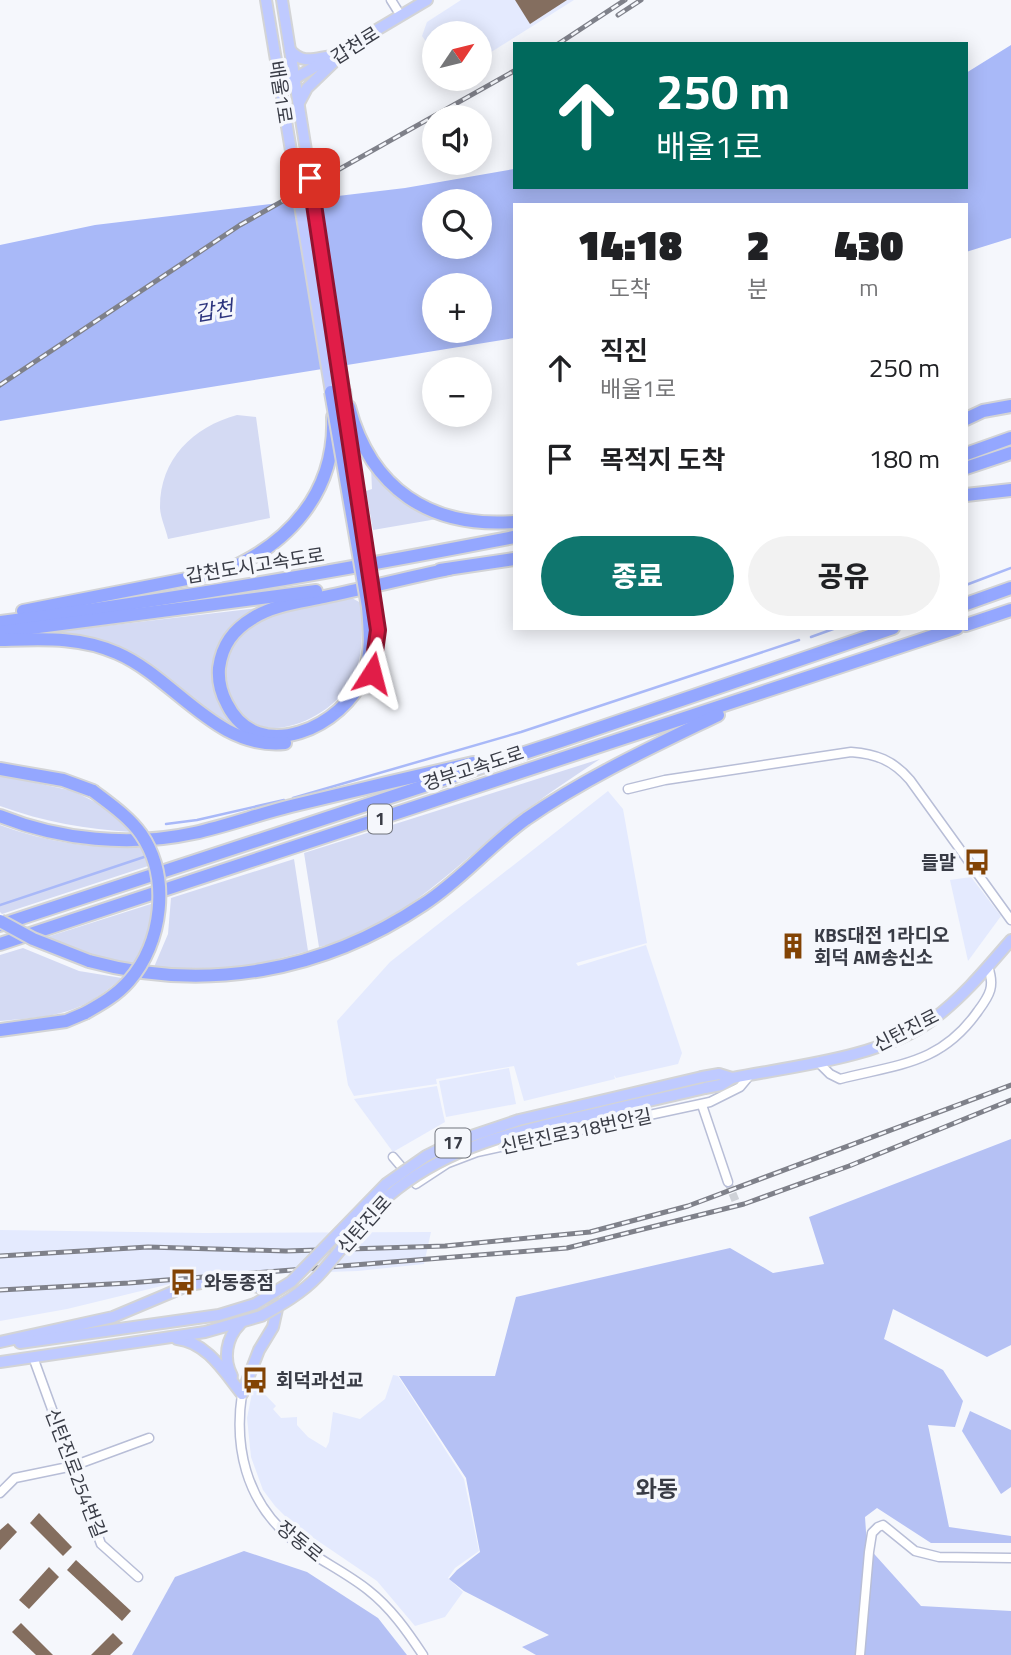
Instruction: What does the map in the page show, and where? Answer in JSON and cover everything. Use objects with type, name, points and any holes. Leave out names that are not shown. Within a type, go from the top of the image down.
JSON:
[{"type":"highway","points":[[338,391],[360,441],[386,480],[421,506],[469,522],[513,522]]},
{"type":"highway","points":[[0,616],[195,578],[222,572],[247,562],[280,540],[318,493],[329,459],[338,391]]},
{"type":"highway","points":[[0,640],[60,638],[91,643],[117,652],[146,669],[228,731],[257,742],[273,744],[304,739],[338,722],[359,700],[372,673],[378,645],[338,391]]},
{"type":"highway","points":[[968,418],[983,411],[1011,406]]},
{"type":"highway","points":[[968,453],[1011,438]]},
{"type":"highway","points":[[968,467],[1011,453]]},
{"type":"highway","points":[[968,495],[1011,490]]},
{"type":"highway","name":"갑천도시고속도로","points":[[0,622],[131,605],[301,578],[513,537]]},
{"type":"highway","name":"갑천도시고속도로","points":[[0,632],[305,593],[513,559]]},
{"type":"highway","points":[[370,605],[370,647],[365,674],[353,698],[333,716],[312,729],[275,736],[248,727],[229,708],[221,693],[221,654],[229,639],[256,616],[284,606],[449,569]]},
{"type":"highway","points":[[968,603],[1011,588]]},
{"type":"highway","points":[[968,624],[1011,610]]},
{"type":"highway","name":"경부고속도로","points":[[0,923],[558,742],[887,630]]},
{"type":"highway","name":"경부고속도로","points":[[0,944],[951,630]]},
{"type":"highway","points":[[0,923],[89,961],[125,971],[213,977],[262,972],[361,939],[424,905],[524,821],[596,775],[761,694]]},
{"type":"highway","points":[[0,816],[28,828],[72,837],[162,838],[194,833],[241,819],[558,742]]},
{"type":"highway","points":[[0,769],[64,780],[93,791],[123,814],[142,836],[155,868],[160,894],[152,941],[142,963],[128,982],[109,999],[66,1021],[0,1030]]},
{"type":"main road","name":"배울1로","points":[[266,0],[286,127],[338,391]]},
{"type":"main road","name":"배울1로","points":[[282,0],[338,391]]},
{"type":"main road","name":"갑천로","points":[[280,85],[295,81],[427,0]]},
{"type":"main road","points":[[290,50],[297,58],[307,61],[339,55]]},
{"type":"main road","points":[[299,104],[307,88],[339,55]]},
{"type":"main road","name":"신탄진로","points":[[0,1362],[167,1339],[242,1323],[261,1316],[281,1305],[316,1278],[375,1209],[395,1190],[433,1163],[474,1144],[704,1083],[719,1073],[732,1078],[818,1062],[869,1049],[929,1022],[959,999],[1011,940]]},
{"type":"main road","name":"신탄진로","points":[[0,1344],[219,1315],[255,1304],[292,1282],[386,1184],[426,1156],[454,1142],[519,1121],[704,1083]]},
{"type":"main road","points":[[0,1344],[113,1317],[189,1285],[230,1278],[261,1288],[270,1296],[277,1310],[273,1327],[259,1350],[242,1394]]},
{"type":"main road","points":[[242,1323],[231,1336],[226,1357],[227,1367],[242,1394]]},
{"type":"main road","points":[[167,1339],[182,1340],[206,1352],[242,1394]]},
{"type":"street","points":[[391,0],[401,16]]},
{"type":"street","points":[[628,789],[665,780],[851,752],[874,754],[897,765],[910,780],[1011,919]]},
{"type":"street","points":[[818,1062],[830,1074],[840,1079],[928,1057],[944,1049],[963,1031],[990,995],[993,979],[988,967]]},
{"type":"street","name":"신탄진로318번안길","points":[[393,1157],[416,1184],[448,1163],[477,1152],[706,1103],[740,1087],[751,1074]]},
{"type":"street","points":[[706,1103],[728,1182]]},
{"type":"street","name":"신탄진로254번길","points":[[33,1357],[101,1544],[138,1577]]},
{"type":"street","name":"장동로","points":[[242,1394],[239,1429],[241,1460],[249,1483],[262,1505],[289,1537],[366,1588],[391,1609],[423,1655]]},
{"type":"street","points":[[0,1493],[15,1478],[73,1466],[149,1438]]},
{"type":"street","points":[[860,1655],[869,1552],[872,1533],[878,1527],[883,1525],[915,1551],[939,1557],[1011,1558]]},
{"type":"shaded area","points":[[461,0],[574,0],[492,51],[492,21],[429,21]]},
{"type":"shaded area","points":[[237,415],[256,417],[270,518],[168,539],[160,507],[166,474],[173,460],[193,437],[221,420]]},
{"type":"shaded area","points":[[371,468],[407,503],[437,519],[373,530],[366,491],[372,489]]},
{"type":"shaded area","points":[[350,597],[361,603],[361,649],[354,676],[341,696],[322,712],[288,726],[268,728],[241,715],[228,699],[221,681],[228,650],[240,631],[268,615]]},
{"type":"shaded area","points":[[267,607],[227,638],[220,693],[254,736],[229,725],[193,700],[146,661],[95,639],[54,632]]},
{"type":"shaded area","points":[[600,759],[503,828],[439,882],[395,914],[346,939],[319,947],[304,853]]},
{"type":"shaded area","points":[[0,775],[73,791],[105,807],[132,832],[65,824],[0,806]]},
{"type":"shaded area","points":[[608,791],[623,809],[647,943],[576,963],[578,966],[646,945],[682,1053],[678,1064],[616,1078],[614,1075],[615,1079],[524,1101],[514,1066],[436,1079],[437,1084],[354,1096],[348,1085],[337,1021],[390,962]]},
{"type":"shaded area","points":[[0,825],[70,843],[143,848],[151,865],[2,914]]},
{"type":"shaded area","points":[[294,859],[308,951],[246,967],[189,970],[154,967],[168,934],[171,898]]},
{"type":"shaded area","points":[[971,877],[1001,916],[968,961],[950,880]]},
{"type":"shaded area","points":[[154,903],[148,941],[135,964],[90,955],[47,937]]},
{"type":"shaded area","points":[[23,948],[79,971],[122,978],[92,1000],[65,1012],[0,1021],[0,955]]},
{"type":"shaded area","points":[[509,1068],[516,1104],[446,1117],[439,1081]]},
{"type":"shaded area","points":[[437,1086],[445,1122],[393,1152],[354,1099]]},
{"type":"shaded area","points":[[1011,1139],[1011,1345],[987,1357],[893,1309],[884,1339],[943,1370],[963,1401],[955,1427],[928,1425],[949,1527],[1011,1536],[1011,1543],[931,1543],[877,1508],[865,1517],[867,1546],[921,1606],[1011,1611],[1011,1655],[536,1655],[522,1647],[549,1635],[464,1591],[449,1579],[480,1552],[466,1478],[399,1376],[495,1376],[516,1297],[730,1248],[773,1273],[824,1264],[809,1217]]},
{"type":"shaded area","points":[[0,1230],[431,1232],[424,1264],[358,1271],[237,1275],[178,1282],[67,1309],[0,1321]]},
{"type":"shaded area","points":[[393,1375],[398,1376],[464,1479],[479,1551],[455,1568],[448,1578],[463,1592],[445,1617],[415,1626],[377,1581],[293,1524],[275,1506],[263,1490],[251,1457],[247,1418],[254,1383],[276,1406],[273,1409],[281,1418],[297,1417],[297,1425],[308,1437],[326,1448],[333,1412],[360,1419],[385,1399]]},
{"type":"shaded area","points":[[970,1411],[1011,1430],[1011,1487],[1001,1494],[962,1431]]},
{"type":"shaded area","points":[[244,1551],[307,1572],[378,1618],[407,1655],[132,1655],[175,1577]]},
{"type":"water","name":"갑천","points":[[1011,45],[1011,238],[968,251],[968,203],[513,203],[513,338],[492,342],[492,273],[422,273],[422,343],[483,343],[0,421],[0,245],[95,225],[405,188],[492,175],[513,169],[513,189],[968,189],[968,72]]},
{"type":"building","points":[[515,0],[567,0],[530,24]]},
{"type":"building","name":"KBS대전 1라디오 회덕 AM송신소","points":[[800,932],[800,951],[794,953],[796,959],[788,960],[784,936]]},
{"type":"building","points":[[39,1513],[72,1547],[63,1556],[30,1523]]},
{"type":"building","points":[[8,1523],[17,1532],[0,1550],[0,1530]]},
{"type":"building","points":[[76,1560],[131,1611],[122,1621],[67,1570]]},
{"type":"building","points":[[49,1567],[59,1577],[29,1609],[19,1600]]},
{"type":"building","points":[[21,1623],[53,1655],[36,1655],[12,1632]]},
{"type":"building","points":[[113,1633],[123,1643],[110,1655],[91,1655]]},
{"type":"waterway","points":[[968,584],[1011,568]]},
{"type":"waterway","points":[[811,637],[830,630]]},
{"type":"waterway","points":[[293,798],[521,732],[799,640]]},
{"type":"waterway","points":[[166,824],[197,820],[284,800]]},
{"type":"waterway","points":[[0,905],[144,857]]},
{"type":"tunnel","points":[[728,1182],[736,1202]]},
{"type":"railway","points":[[561,42],[625,0]]},
{"type":"railway","points":[[618,15],[641,0]]},
{"type":"railway","points":[[0,385],[240,225],[513,72]]},
{"type":"railway","points":[[0,1256],[148,1247],[286,1251],[445,1246],[590,1232],[688,1206],[1011,1085]]},
{"type":"railway","points":[[0,1290],[129,1283],[567,1248],[744,1204],[849,1166],[1011,1100]]},
{"type":"place","name":"들말","points":[[977,862]]},
{"type":"place","name":"KBS대전 1라디오 회덕 AM송신소","points":[[793,946]]},
{"type":"place","name":"와동종점","points":[[183,1282]]},
{"type":"place","name":"회덕과선교","points":[[255,1380]]},
{"type":"district","name":"와동","points":[[657,1489]]},
{"type":"route","points":[[310,178],[344,389],[347,434],[378,630],[372,673]]}]
